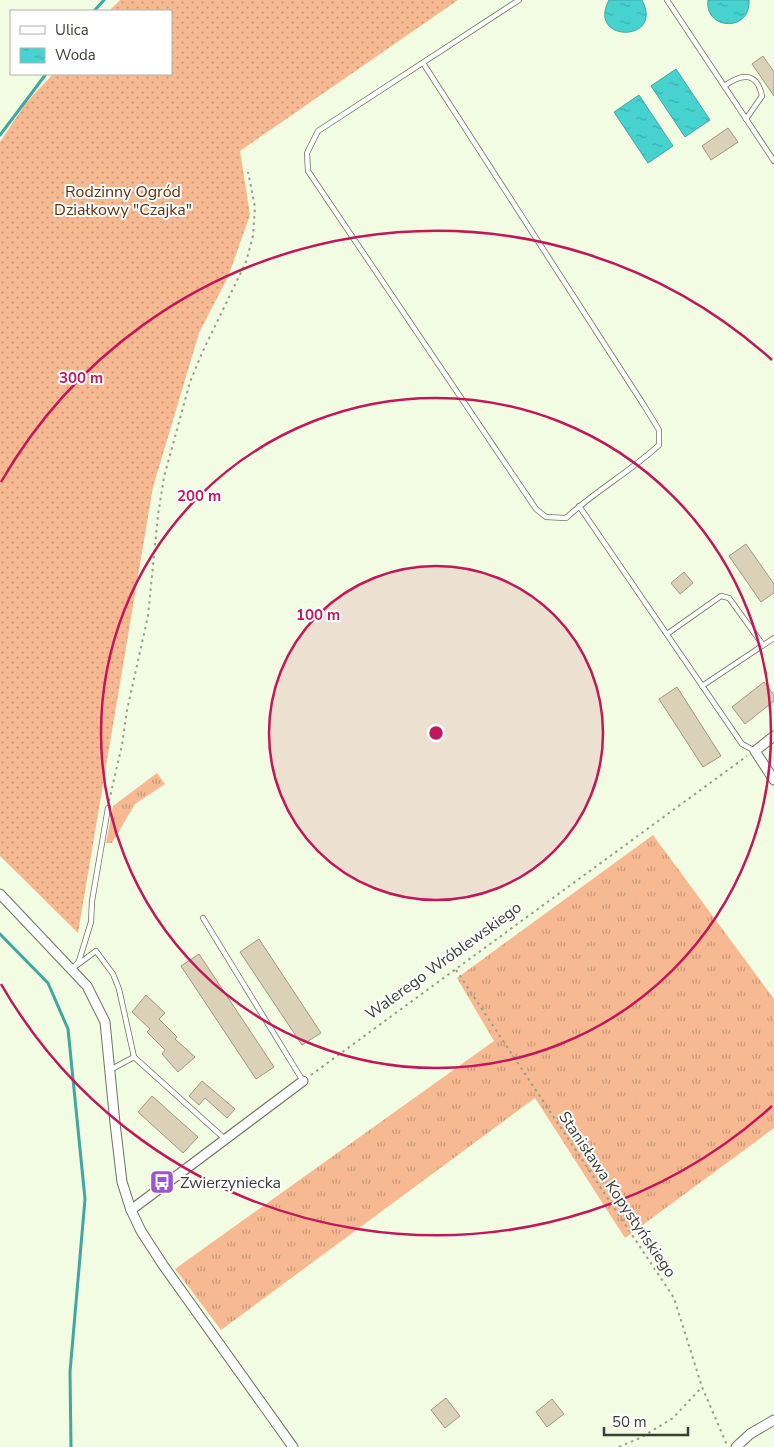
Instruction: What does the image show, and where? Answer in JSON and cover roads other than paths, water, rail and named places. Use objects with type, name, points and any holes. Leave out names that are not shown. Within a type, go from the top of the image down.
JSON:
[{"type":"street","points":[[774,736],[755,750],[774,780]]},
{"type":"street","points":[[0,894],[87,986],[105,1022],[122,1182],[131,1210],[141,1231],[163,1265],[293,1447]]},
{"type":"street","points":[[131,1210],[303,1081]]},
{"type":"street","points":[[736,1447],[750,1434],[774,1420]]},
{"type":"lane","points":[[423,62],[659,430],[659,445],[643,460],[579,506],[566,518],[546,518],[536,509],[308,171],[307,153],[318,131],[423,62],[519,0]]},
{"type":"lane","points":[[667,0],[774,161]]},
{"type":"lane","points":[[724,86],[732,81],[748,76],[754,79],[760,86],[762,96],[746,119]]},
{"type":"lane","points":[[579,506],[742,744],[755,750]]},
{"type":"lane","points":[[667,634],[720,596],[729,598],[763,645]]},
{"type":"lane","points":[[702,686],[774,638]]},
{"type":"lane","points":[[72,970],[79,962],[91,922],[92,901],[108,808]]},
{"type":"lane","points":[[202,918],[303,1081]]},
{"type":"lane","points":[[72,970],[96,950],[113,974],[119,989],[134,1057],[225,1139]]},
{"type":"lane","points":[[110,1070],[134,1057]]},
{"type":"water","points":[[609,0],[642,0],[646,14],[643,24],[636,30],[626,32],[615,30],[608,24],[605,14]]},
{"type":"water","points":[[708,0],[749,0],[748,11],[743,18],[736,22],[728,24],[720,22],[713,17],[709,10]]},
{"type":"water","points":[[676,69],[710,120],[685,137],[651,86]]},
{"type":"water","points":[[639,95],[673,146],[648,163],[614,112]]},
{"type":"waterway","points":[[95,10],[104,0]]},
{"type":"waterway","points":[[0,135],[45,75]]},
{"type":"waterway","points":[[0,934],[48,983],[68,1029],[85,1199],[70,1372],[71,1447]]},
{"type":"place","name":"Zwierzyniecka","points":[[162,1182]]},
{"type":"park label","name":"Rodzinny Ogród Działkowy \"Czajka\"","points":[[123,200]]}]
